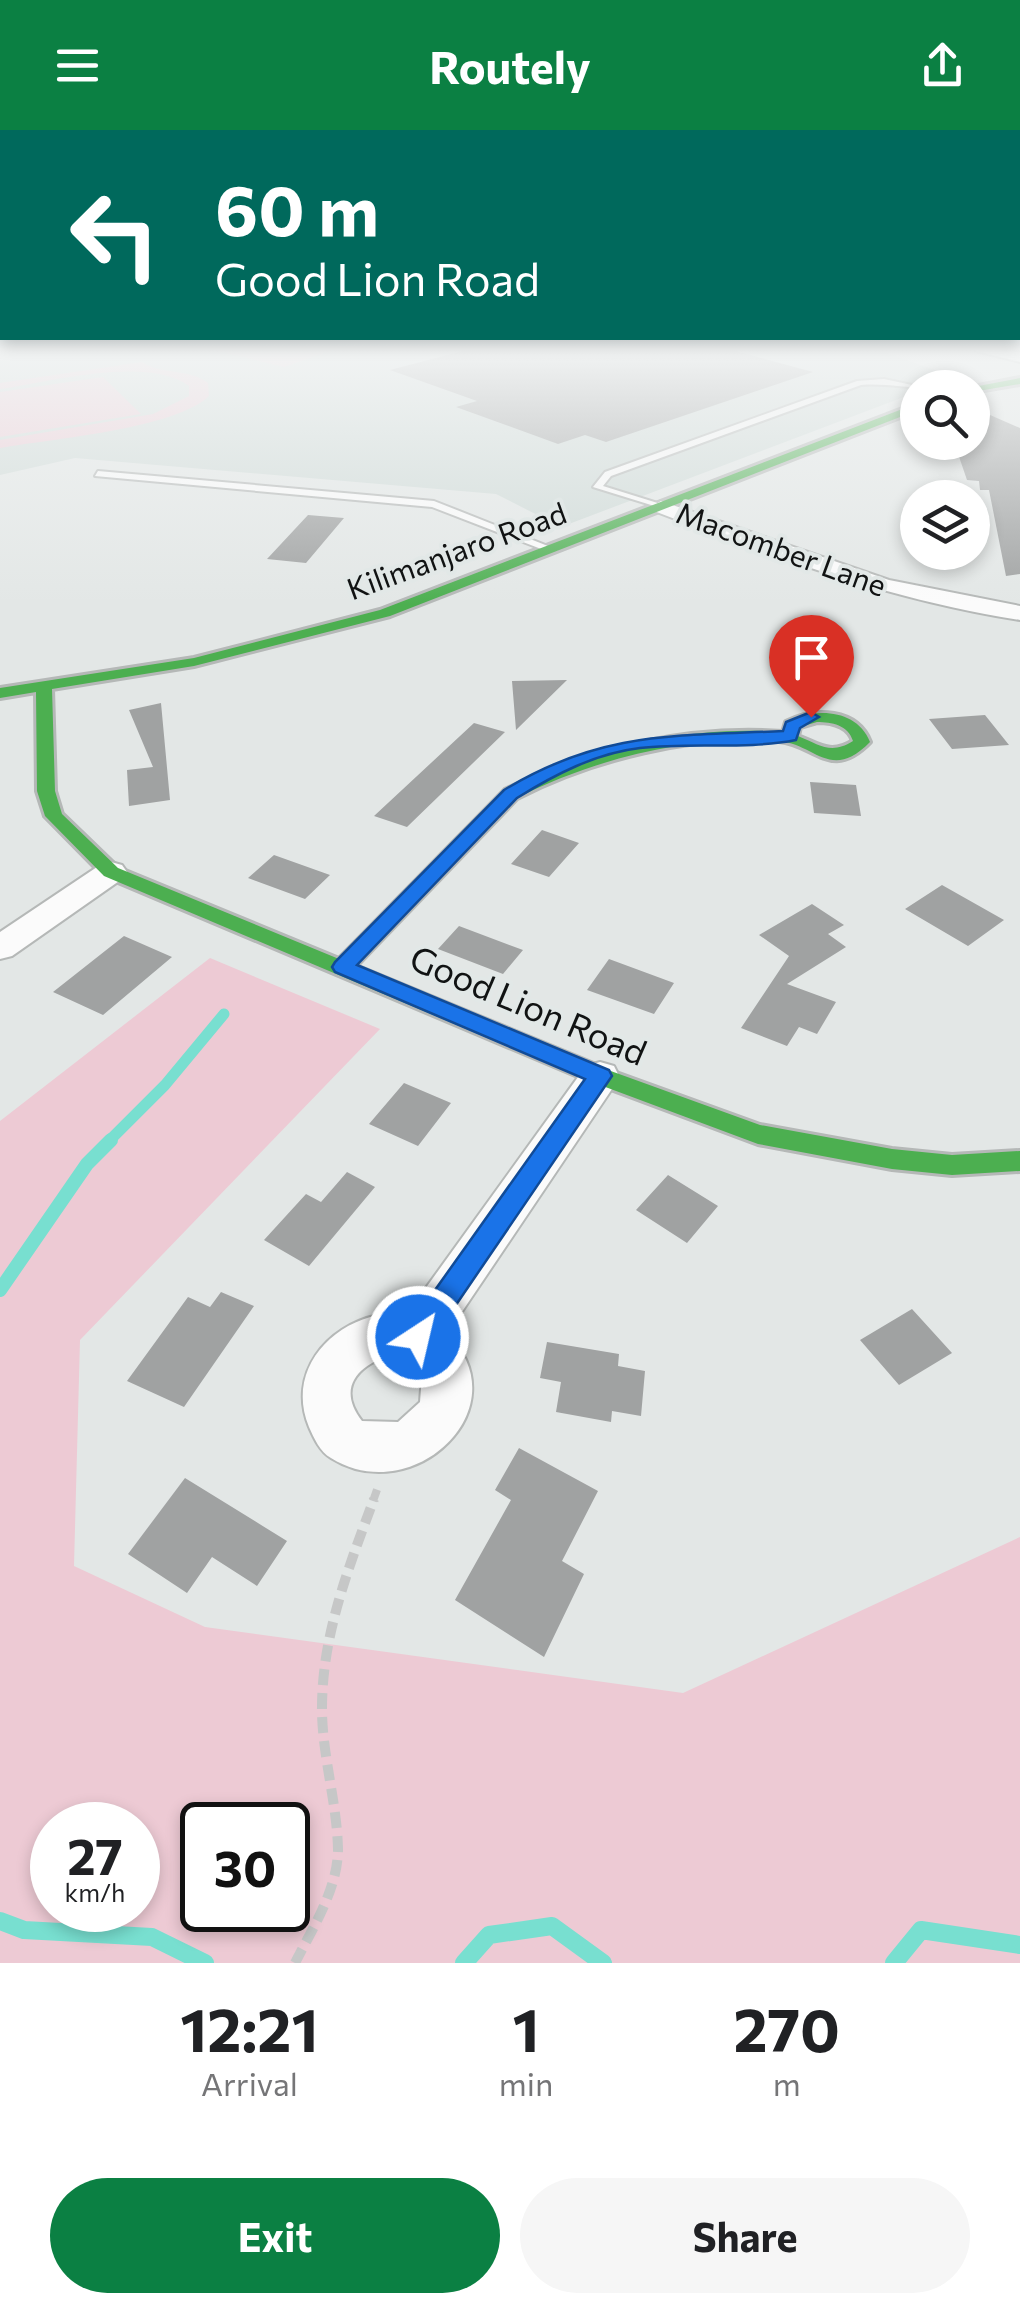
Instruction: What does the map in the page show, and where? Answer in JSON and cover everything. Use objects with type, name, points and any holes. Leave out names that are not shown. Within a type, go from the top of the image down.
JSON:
[{"type":"street","name":"Kilimanjaro Road","points":[[0,693],[182,665],[315,634],[416,602],[848,434]]},
{"type":"street","name":"Macomber Lane","points":[[661,507],[878,587],[941,602],[1020,613]]},
{"type":"street","name":"Good Lion Road","points":[[44,688],[46,791],[54,816],[112,872],[600,1076],[774,1137],[892,1159],[952,1165],[1020,1161]]},
{"type":"street","points":[[342,967],[511,794],[540,776],[570,762],[636,743],[790,736]]},
{"type":"street","points":[[0,948],[112,872]]},
{"type":"street","points":[[418,1337],[600,1076]]},
{"type":"street","points":[[377,1334],[418,1337],[440,1356],[448,1374],[445,1408],[433,1427],[411,1443],[389,1449],[359,1446],[331,1422],[325,1404],[325,1383],[336,1360],[351,1345],[377,1334]]},
{"type":"lane","points":[[661,507],[597,486],[608,474],[720,434]]},
{"type":"lane","points":[[98,474],[434,504],[553,550]]},
{"type":"path","points":[[296,1962],[325,1902],[338,1853],[322,1714],[336,1602],[374,1502],[389,1449]]},
{"type":"shaded area","points":[[0,434],[807,434],[561,527],[496,494],[75,458],[0,475]]},
{"type":"shaded area","points":[[38,434],[93,434],[0,448],[0,440]]},
{"type":"shaded area","points":[[210,958],[380,1029],[80,1340],[74,1566],[205,1627],[683,1693],[1020,1537],[1020,1963],[0,1963],[0,1121]]},
{"type":"building","points":[[529,434],[631,434],[606,442],[585,435],[558,444]]},
{"type":"building","points":[[990,434],[1020,434],[1020,574],[1006,576],[990,480],[967,480],[960,460],[990,460]]},
{"type":"building","points":[[308,515],[344,518],[306,563],[267,559]]},
{"type":"building","points":[[567,680],[516,730],[512,681]]},
{"type":"building","points":[[161,703],[170,800],[129,806],[127,770],[153,767],[129,710]]},
{"type":"building","points":[[985,715],[1009,745],[952,749],[929,719]]},
{"type":"building","points":[[474,723],[505,732],[407,827],[374,816]]},
{"type":"building","points":[[810,782],[856,785],[861,816],[814,813]]},
{"type":"building","points":[[542,830],[579,843],[549,877],[511,864]]},
{"type":"building","points":[[274,855],[330,875],[305,899],[248,878]]},
{"type":"building","points":[[942,885],[1004,920],[968,946],[905,909]]},
{"type":"building","points":[[812,904],[844,925],[828,934],[846,947],[787,984],[836,1002],[817,1034],[799,1027],[787,1046],[741,1028],[789,956],[759,935]]},
{"type":"building","points":[[459,926],[523,950],[503,974],[438,949]]},
{"type":"building","points":[[124,936],[172,957],[103,1015],[53,992]]},
{"type":"building","points":[[609,959],[674,983],[654,1014],[587,990]]},
{"type":"building","points":[[404,1083],[451,1103],[418,1146],[369,1124]]},
{"type":"building","points":[[347,1172],[375,1187],[309,1266],[264,1240],[306,1194],[321,1202]]},
{"type":"building","points":[[668,1175],[718,1206],[687,1243],[636,1210]]},
{"type":"building","points":[[221,1292],[254,1306],[184,1407],[127,1381],[188,1297],[210,1307]]},
{"type":"building","points":[[912,1309],[952,1353],[899,1385],[860,1340]]},
{"type":"building","points":[[547,1342],[619,1354],[618,1366],[645,1371],[641,1416],[612,1411],[611,1422],[556,1412],[561,1382],[540,1378]]},
{"type":"building","points":[[519,1448],[598,1491],[562,1561],[584,1574],[544,1657],[455,1600],[511,1500],[495,1490]]},
{"type":"building","points":[[185,1478],[287,1541],[257,1586],[212,1557],[187,1593],[128,1554]]},
{"type":"waterway","points":[[108,1142],[165,1085],[224,1014]]},
{"type":"waterway","points":[[0,1290],[87,1164],[111,1140]]},
{"type":"waterway","points":[[0,1921],[24,1930],[152,1937],[205,1963]]},
{"type":"waterway","points":[[464,1963],[489,1935],[552,1926],[603,1963]]},
{"type":"waterway","points":[[894,1963],[921,1930],[1020,1945]]},
{"type":"traffic: fast","points":[[0,693],[194,662],[385,613],[847,434]]},
{"type":"traffic: fast","points":[[44,688],[46,791],[54,816],[111,872],[600,1076],[758,1134],[892,1159],[952,1165],[1020,1161]]},
{"type":"traffic: fast","points":[[343,967],[511,794],[576,764],[673,742],[778,736],[826,755],[837,755],[862,742],[857,729],[825,717],[808,718],[792,725],[790,736]]},
{"type":"route","points":[[418,1337],[600,1076],[342,967],[511,794],[540,776],[570,762],[636,743],[790,736],[792,725],[811,717]]}]
